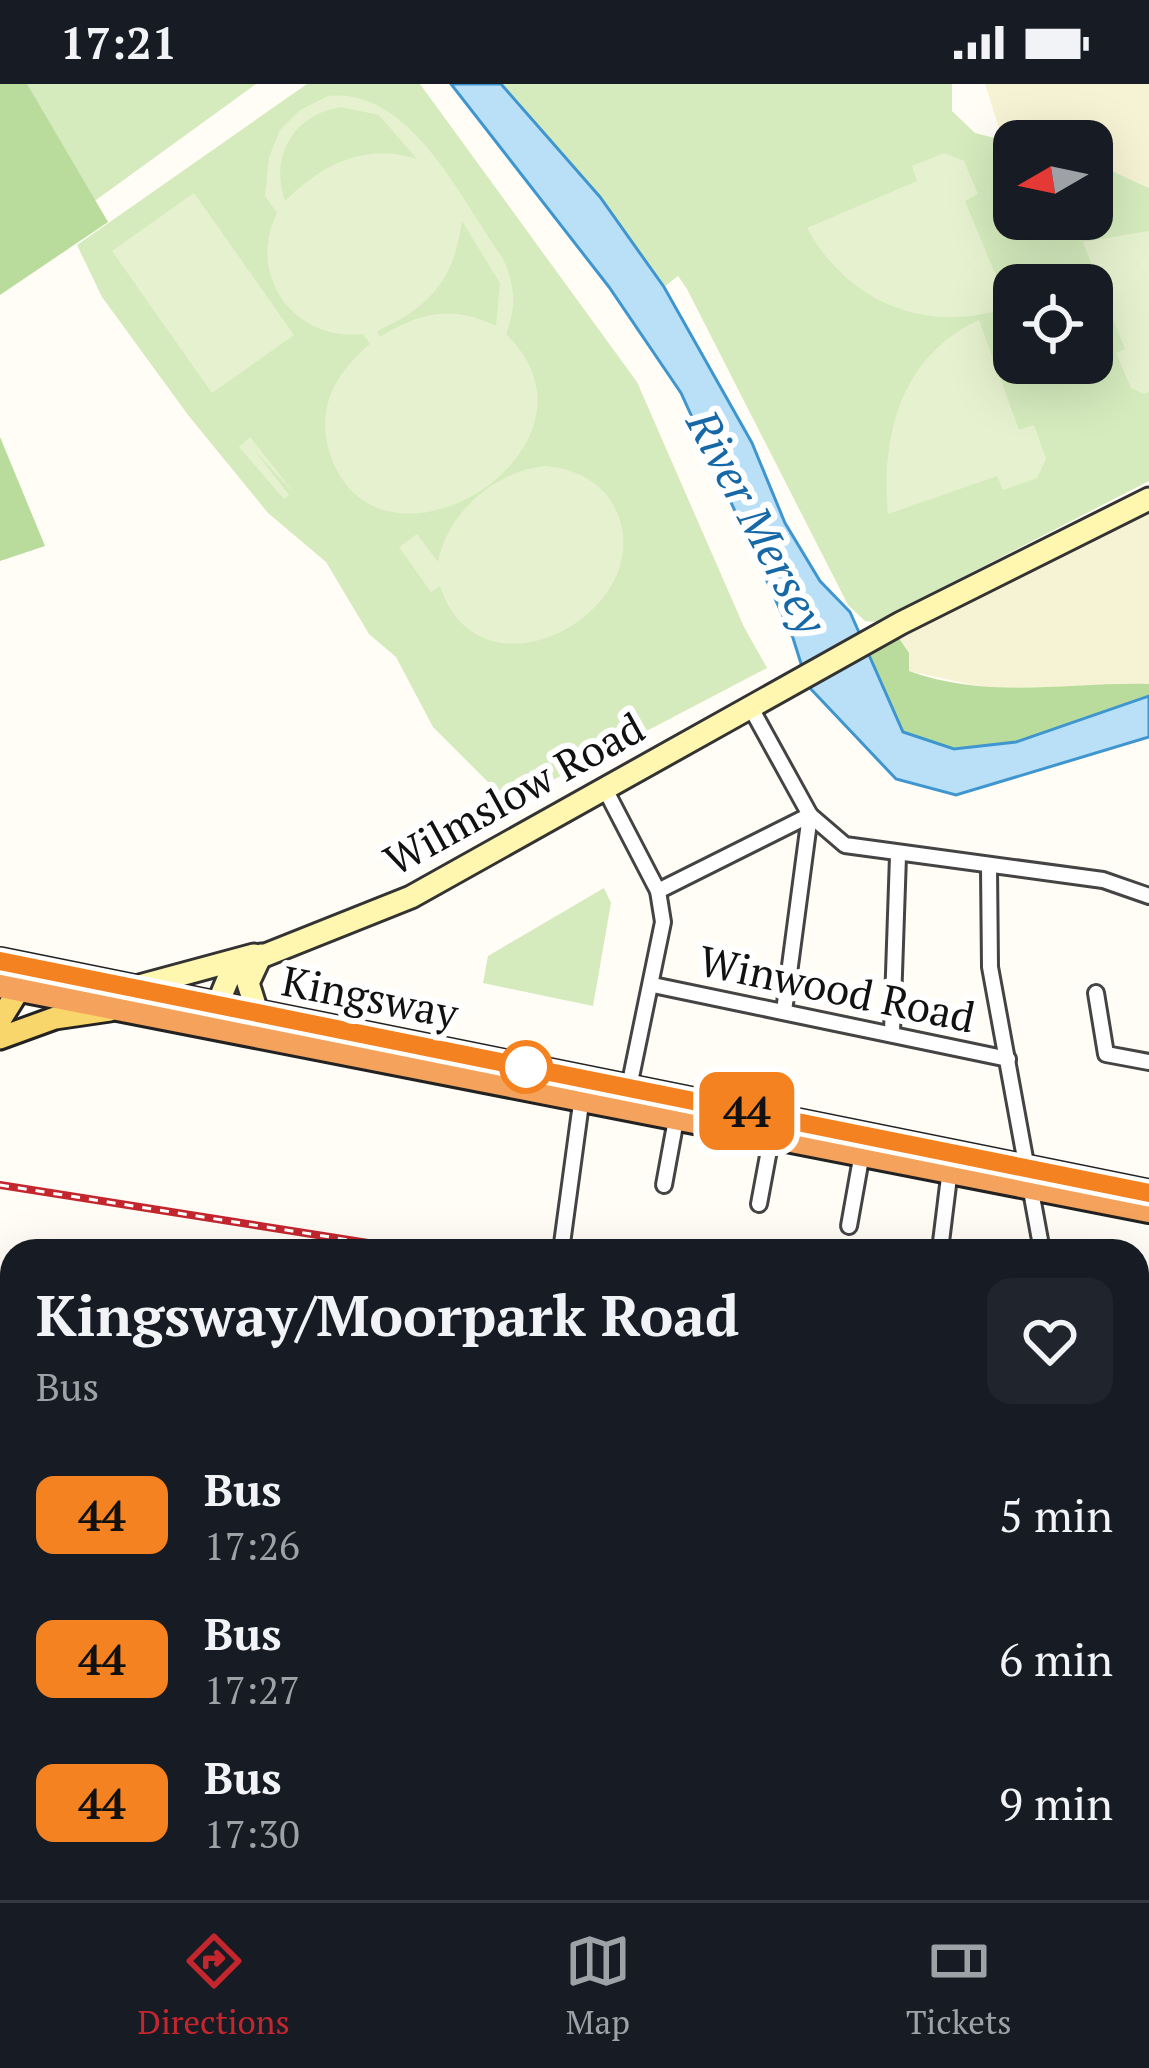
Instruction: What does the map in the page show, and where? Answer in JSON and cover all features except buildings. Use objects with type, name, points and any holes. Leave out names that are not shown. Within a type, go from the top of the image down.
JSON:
[{"type":"highway","name":"Kingsway","points":[[0,961],[18,981],[116,1009],[212,1017],[258,1015],[629,1087],[1032,1178],[1149,1210]]},
{"type":"highway","name":"Kingsway","points":[[18,981],[132,988],[212,1017],[862,1154],[1149,1193]]},
{"type":"main road","name":"Wilmslow Road","points":[[132,988],[261,955],[411,897],[866,643],[1149,499]]},
{"type":"main road","name":"Wilmslow Road","points":[[212,1017],[228,979],[261,955]]},
{"type":"main road","points":[[258,1015],[248,983],[261,955]]},
{"type":"main road","points":[[0,1019],[18,981]]},
{"type":"main road","points":[[0,1039],[55,1018],[116,1009]]},
{"type":"street","points":[[751,708],[810,815],[845,845],[898,856],[1103,880],[1149,896]]},
{"type":"street","points":[[605,789],[658,891],[663,922],[629,1087]]},
{"type":"street","points":[[658,891],[810,815]]},
{"type":"street","points":[[784,1011],[810,815]]},
{"type":"street","points":[[892,1032],[898,856]]},
{"type":"street","points":[[989,868],[991,967],[1040,1239]]},
{"type":"street","name":"Winwood Road","points":[[653,985],[1008,1059]]},
{"type":"street","points":[[1096,993],[1106,1054],[1149,1062]]},
{"type":"street","points":[[563,1239],[582,1096]]},
{"type":"street","points":[[664,1185],[676,1114]]},
{"type":"street","points":[[759,1204],[772,1134]]},
{"type":"street","points":[[849,1226],[862,1154]]},
{"type":"street","points":[[941,1239],[950,1169]]},
{"type":"shaded area","points":[[985,84],[1149,84],[1149,188],[1113,172],[1113,120],[996,120]]},
{"type":"shaded area","points":[[1149,507],[1149,684],[991,689],[909,671],[896,634]]},
{"type":"green space","points":[[0,84],[27,84],[108,222],[0,295]]},
{"type":"green space","points":[[13,84],[256,84],[85,208]]},
{"type":"green space","points":[[307,84],[420,84],[637,382],[744,627],[767,668],[509,803],[433,727],[396,657],[369,634],[326,562],[268,513],[188,415],[102,297],[77,245]]},
{"type":"green space","points":[[501,84],[952,84],[952,111],[975,133],[993,138],[993,240],[1113,240],[1113,172],[1149,188],[1149,481],[875,622],[865,621],[848,605],[678,276],[664,287]]},
{"type":"green space","points":[[328,96],[357,98],[384,109],[408,127],[450,178],[510,276],[513,304],[506,334],[534,378],[534,422],[513,462],[478,492],[435,511],[391,512],[353,492],[328,447],[326,416],[333,389],[370,344],[363,334],[339,334],[298,316],[273,281],[269,237],[277,213],[265,196],[269,157],[280,130],[300,110]],"holes":[[[341,107],[379,115],[417,159],[380,153],[346,160],[314,176],[285,201],[280,168],[289,140],[310,119]],[[462,221],[500,283],[496,326],[465,315],[437,314],[380,337],[377,331],[413,311],[437,288],[453,258]]]},
{"type":"green space","points":[[944,153],[964,161],[978,194],[965,201],[993,268],[993,311],[949,317],[893,306],[844,276],[807,228],[917,181],[912,166]]},
{"type":"green space","points":[[194,193],[294,335],[212,393],[112,251]]},
{"type":"green space","points":[[1149,231],[1149,392],[1144,394],[1131,388],[1116,353],[1125,349],[1113,318],[1113,264],[1092,264],[1083,242]]},
{"type":"green space","points":[[979,320],[993,358],[993,384],[1002,384],[1019,430],[1034,425],[1046,459],[1037,478],[1003,490],[997,476],[888,514],[888,455],[902,401],[914,376],[952,335]]},
{"type":"green space","points":[[0,437],[45,546],[0,561]]},
{"type":"green space","points":[[250,437],[293,492],[255,451],[289,495],[284,499],[239,447]]},
{"type":"green space","points":[[545,466],[584,477],[614,506],[623,544],[615,579],[593,609],[562,631],[527,643],[492,641],[461,623],[440,586],[431,592],[399,547],[417,534],[438,562],[451,527],[476,498],[508,476]]},
{"type":"green space","points":[[896,634],[909,653],[909,671],[939,680],[1028,688],[1149,684],[1149,696],[1016,742],[954,749],[903,732],[868,650]]},
{"type":"green space","points":[[604,888],[611,903],[593,1006],[483,983],[488,956]]},
{"type":"water","name":"River Mersey","points":[[451,84],[501,84],[600,197],[664,287],[752,443],[785,523],[820,581],[850,612],[903,732],[954,749],[1016,742],[1149,696],[1149,737],[956,795],[896,779],[808,686],[793,638],[681,393],[609,287]]},
{"type":"railway","points":[[0,1185],[343,1239]]},
{"type":"bus line","name":"44","points":[[0,961],[1149,1193]]}]
